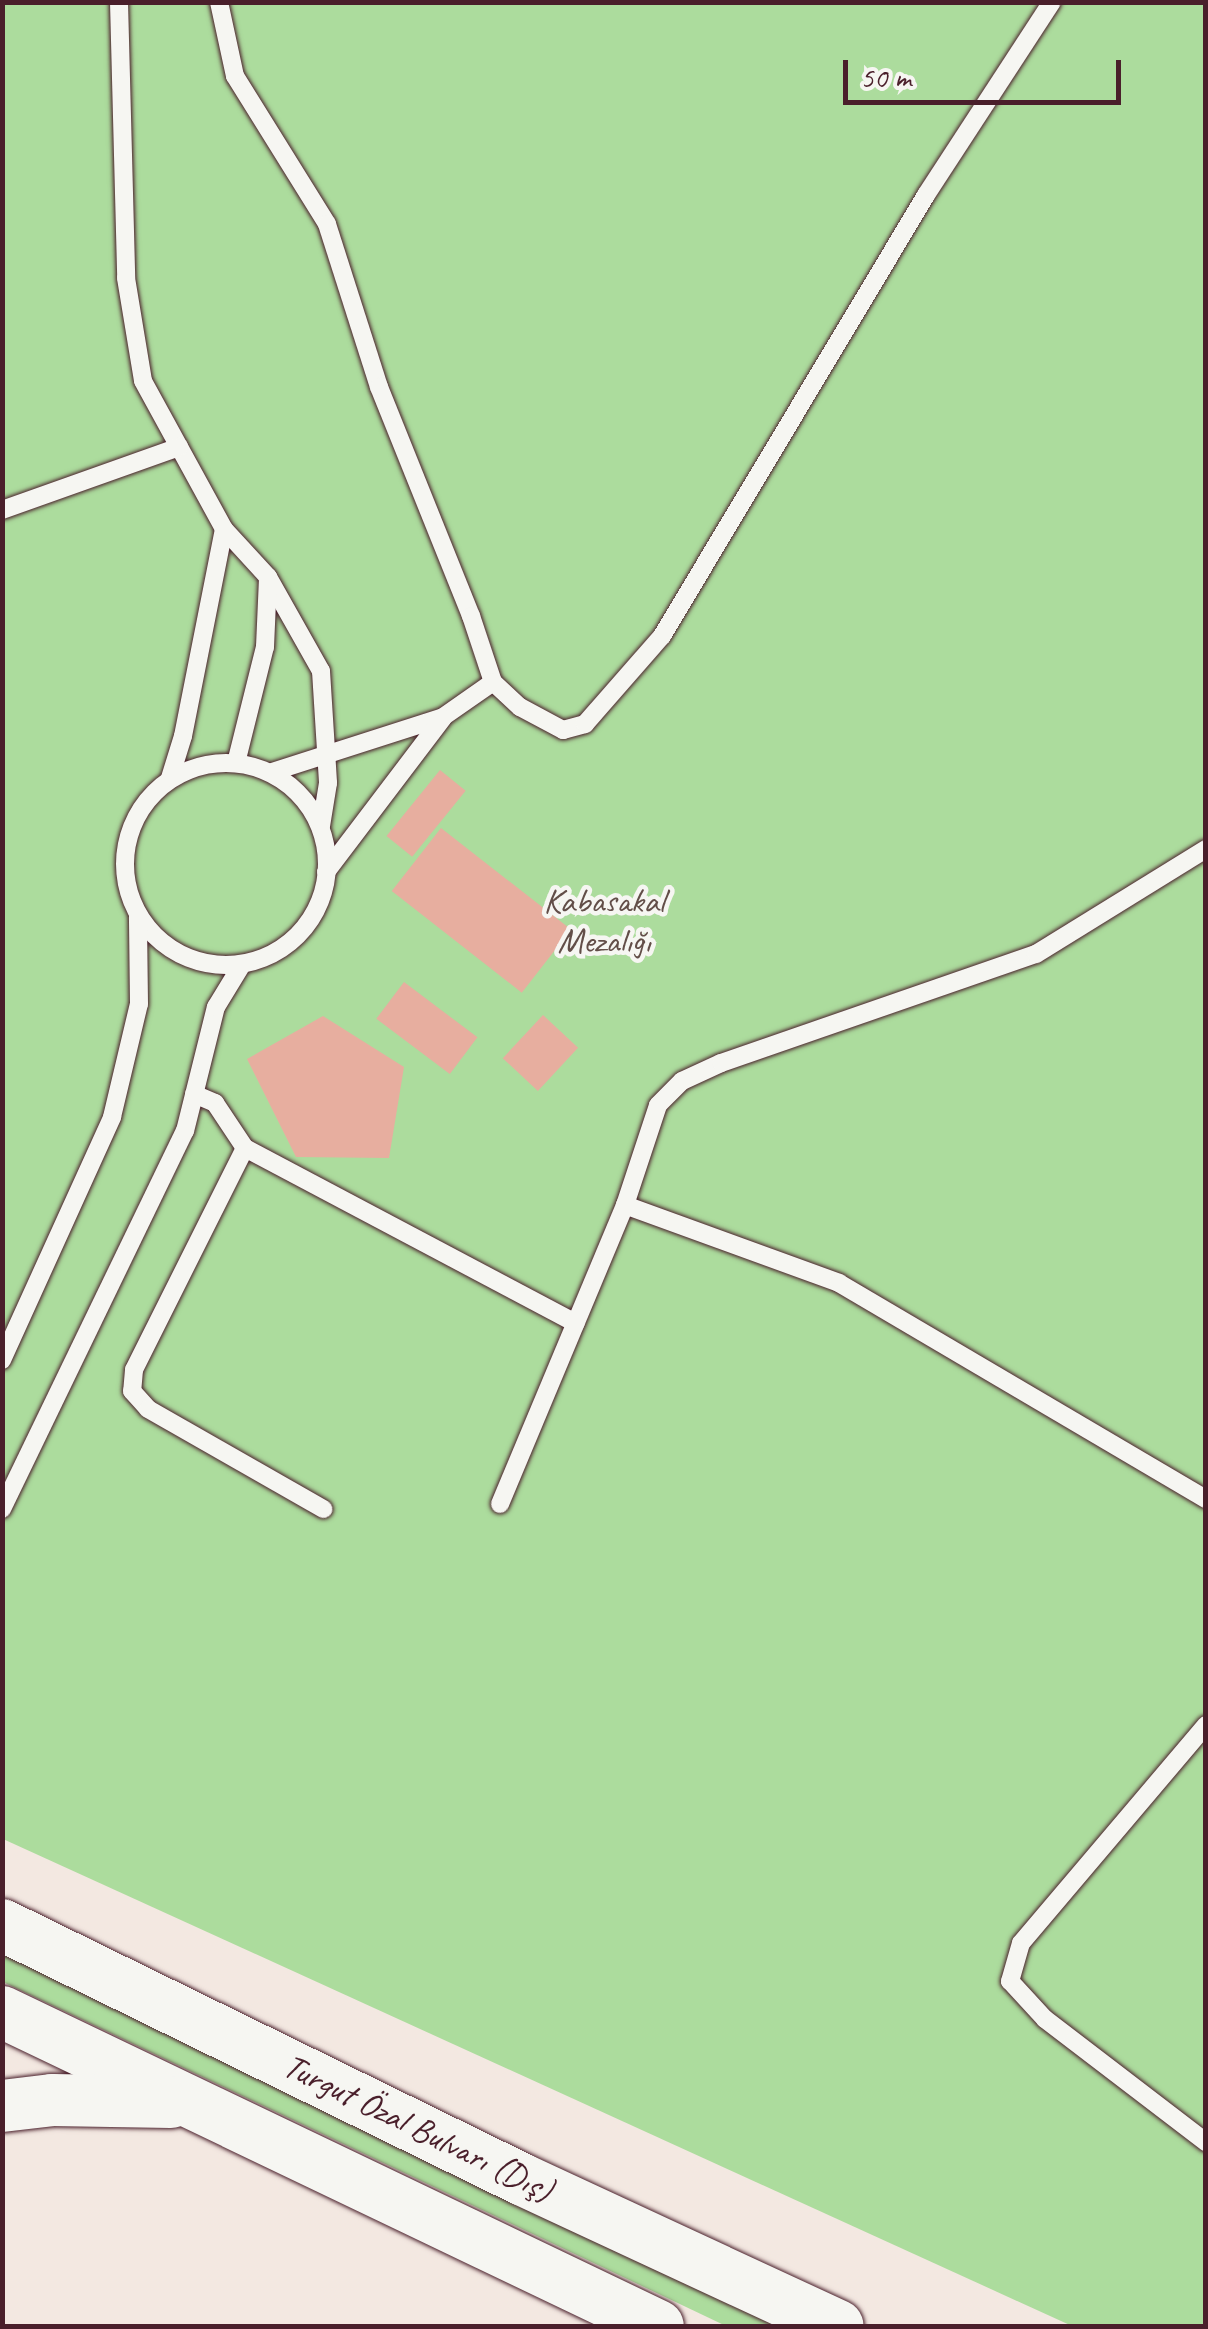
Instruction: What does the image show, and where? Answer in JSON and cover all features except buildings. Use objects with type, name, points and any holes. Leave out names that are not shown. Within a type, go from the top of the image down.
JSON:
[{"type":"main road","name":"Turgut Özal Bulvarı (Dış)","points":[[2,1924],[522,2180],[837,2326]]},
{"type":"main road","points":[[2,2012],[658,2326]]},
{"type":"main road","points":[[2,2106],[52,2100],[187,2103]]},
{"type":"lane","points":[[119,2],[126,278],[142,381],[224,529],[268,576],[321,671],[328,783],[320,826]]},
{"type":"lane","points":[[219,2],[235,76],[327,224],[379,387],[493,682],[520,707],[563,730],[585,724],[662,636],[926,195],[1052,2]]},
{"type":"lane","points":[[2,510],[179,447]]},
{"type":"lane","points":[[170,778],[184,736],[224,529]]},
{"type":"lane","points":[[236,763],[265,647],[268,576]]},
{"type":"lane","points":[[272,772],[443,717],[493,682]]},
{"type":"lane","points":[[326,872],[443,717]]},
{"type":"lane","points":[[2,1360],[112,1117],[138,1004],[138,916],[124,878],[124,851],[139,810],[170,778],[212,762],[272,772],[301,794],[329,846],[322,898],[302,932],[274,954],[241,966],[193,961],[165,946],[138,916]]},
{"type":"lane","points":[[500,1504],[625,1206],[658,1105],[682,1081],[722,1063],[1036,954],[1206,849]]},
{"type":"lane","points":[[2,1509],[185,1130],[216,1008],[241,966]]},
{"type":"lane","points":[[194,1094],[215,1103],[245,1148],[575,1324]]},
{"type":"lane","points":[[245,1148],[134,1370],[132,1390],[148,1409],[323,1509]]},
{"type":"lane","points":[[625,1206],[839,1283],[1206,1499]]},
{"type":"lane","points":[[1206,1725],[1021,1943],[1010,1981],[1044,2019],[1206,2142]]},
{"type":"green space","name":"Kabasakal Mezalığı","points":[[3,3],[1205,3],[1205,2326],[1072,2326],[3,1839]]},
{"type":"green space","points":[[2,1953],[780,2326],[726,2326],[3,1982]]}]
